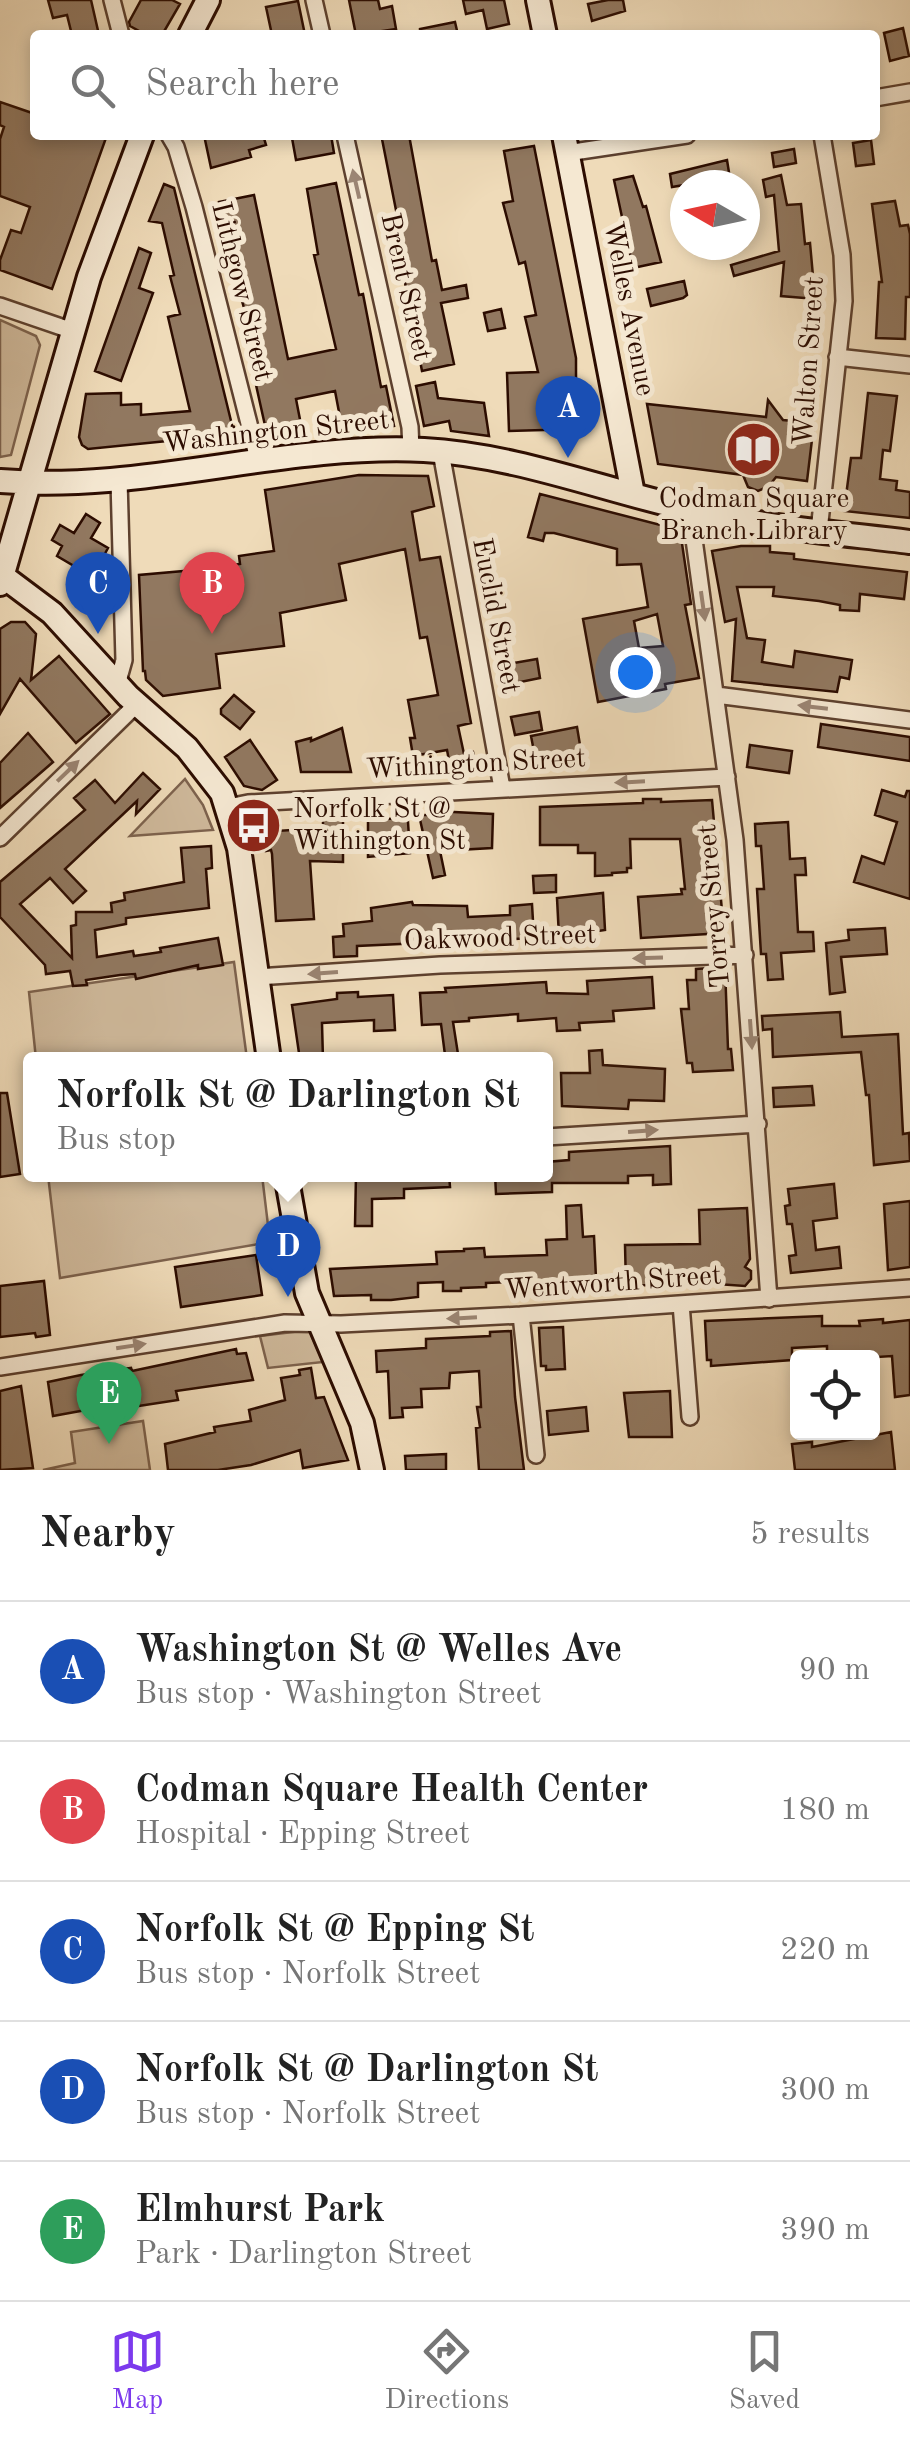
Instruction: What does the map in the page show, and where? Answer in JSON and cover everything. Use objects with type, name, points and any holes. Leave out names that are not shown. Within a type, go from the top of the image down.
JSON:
[{"type":"main road","points":[[193,30],[208,0]]},
{"type":"main road","points":[[538,0],[544,30]]},
{"type":"main road","points":[[140,140],[104,230],[2,580],[52,612],[118,685],[187,748],[211,776],[228,807],[239,848],[268,1052]]},
{"type":"main road","name":"Welles Avenue","points":[[566,144],[632,494]]},
{"type":"main road","name":"Washington Street","points":[[0,482],[62,485],[350,452],[411,450],[533,467],[690,510],[910,542]]},
{"type":"main road","points":[[287,1182],[300,1266],[319,1323],[362,1423],[372,1470]]},
{"type":"street","points":[[112,0],[120,30]]},
{"type":"street","points":[[314,0],[321,30]]},
{"type":"street","points":[[880,97],[910,92]]},
{"type":"street","name":"Lithgow Street","points":[[172,140],[194,207],[259,463]]},
{"type":"street","name":"Brent Street","points":[[347,140],[410,427],[411,450]]},
{"type":"street","points":[[566,144],[620,140]]},
{"type":"street","name":"Walton Street","points":[[819,531],[844,301],[842,255],[823,140]]},
{"type":"street","points":[[0,306],[73,331]]},
{"type":"street","points":[[838,357],[910,364]]},
{"type":"street","name":"Euclid Street","points":[[441,452],[502,788]]},
{"type":"street","points":[[118,685],[124,660],[119,480]]},
{"type":"street","name":"Torrey Street","points":[[690,510],[727,778],[745,955],[769,1299]]},
{"type":"street","points":[[716,695],[910,720]]},
{"type":"street","points":[[0,838],[137,704]]},
{"type":"street","name":"Withington Street","points":[[228,807],[248,802],[727,778]]},
{"type":"street","name":"Oakwood Street","points":[[258,977],[440,965],[745,955]]},
{"type":"street","points":[[553,1137],[758,1124]]},
{"type":"street","name":"Wentworth Street","points":[[0,1366],[284,1323],[521,1315],[910,1288]]},
{"type":"street","points":[[681,1304],[690,1417]]},
{"type":"street","points":[[521,1315],[536,1455]]},
{"type":"shaded area","points":[[0,320],[36,336],[40,345],[11,455],[0,457]]},
{"type":"shaded area","points":[[185,779],[203,805],[213,830],[130,836]]},
{"type":"shaded area","points":[[234,962],[246,1052],[35,1052],[29,992]]},
{"type":"shaded area","points":[[49,1182],[263,1182],[270,1242],[60,1278]]},
{"type":"shaded area","points":[[309,1330],[323,1362],[268,1368],[260,1336]]},
{"type":"shaded area","points":[[143,1421],[150,1470],[43,1470],[75,1463],[71,1432]]},
{"type":"building","points":[[48,0],[91,0],[98,30],[71,30],[67,15],[53,18]]},
{"type":"building","points":[[141,0],[172,0],[180,4],[165,30],[137,30],[129,22]]},
{"type":"building","points":[[349,0],[378,0],[380,9],[392,6],[396,29],[355,30]]},
{"type":"building","points":[[463,0],[504,0],[509,24],[487,29],[483,10],[466,14]]},
{"type":"building","points":[[623,0],[625,11],[592,21],[588,4]]},
{"type":"building","points":[[298,1],[304,30],[271,30],[266,7]]},
{"type":"building","points":[[455,22],[457,30],[420,30]]},
{"type":"building","points":[[903,28],[909,56],[890,61],[884,33]]},
{"type":"building","points":[[0,102],[30,112],[30,140],[105,140],[52,289],[0,270],[11,230],[21,233],[30,207],[0,196],[0,139],[4,127],[0,125]]},
{"type":"building","points":[[205,140],[264,140],[266,145],[249,150],[251,157],[211,168]]},
{"type":"building","points":[[292,140],[332,140],[334,153],[296,160]]},
{"type":"building","points":[[382,140],[410,140],[432,261],[436,260],[442,290],[466,285],[468,298],[441,303],[454,364],[422,371],[402,267],[407,266]]},
{"type":"building","points":[[871,140],[874,164],[856,166],[853,143]]},
{"type":"building","points":[[534,146],[576,358],[576,391],[587,390],[588,424],[579,424],[579,429],[509,431],[507,373],[538,372],[525,317],[536,315],[525,262],[519,264],[503,203],[513,201],[504,151]]},
{"type":"building","points":[[794,149],[796,163],[774,167],[772,153]]},
{"type":"building","points":[[727,160],[729,170],[686,170]]},
{"type":"building","points":[[781,175],[787,205],[801,204],[813,276],[821,280],[816,299],[781,296],[784,262],[734,276],[731,265],[760,260],[760,257],[779,251],[774,195],[766,197],[763,180]]},
{"type":"building","points":[[633,176],[643,207],[646,206],[661,262],[633,268],[614,180]]},
{"type":"building","points":[[336,183],[359,295],[363,294],[381,387],[386,386],[394,426],[343,433],[335,391],[296,399],[303,435],[268,439],[252,367],[256,366],[219,202],[254,195],[288,359],[336,349],[314,255],[318,254],[307,189]]},
{"type":"building","points":[[164,184],[174,188],[233,429],[227,435],[88,449],[79,437],[86,394],[121,393],[121,405],[141,404],[141,415],[190,411],[168,317],[180,314],[170,276],[174,275],[162,223],[149,221]]},
{"type":"building","points":[[895,201],[900,226],[908,225],[910,234],[905,339],[876,338],[882,282],[872,204]]},
{"type":"building","points":[[139,248],[151,253],[139,288],[153,293],[121,381],[95,371]]},
{"type":"building","points":[[684,281],[687,295],[651,306],[647,289]]},
{"type":"building","points":[[501,309],[505,328],[488,331],[484,313]]},
{"type":"building","points":[[435,382],[438,398],[484,403],[489,436],[451,431],[449,421],[424,426],[416,386]]},
{"type":"building","points":[[868,393],[897,396],[890,451],[883,450],[880,479],[897,481],[896,490],[910,492],[910,518],[844,511],[851,458],[861,458]]},
{"type":"building","points":[[768,400],[783,420],[814,423],[807,481],[776,477],[758,491],[748,487],[743,475],[658,464],[647,404],[766,417]]},
{"type":"building","points":[[359,475],[428,476],[434,506],[412,512],[420,560],[440,557],[471,723],[458,726],[464,754],[473,752],[476,766],[451,771],[447,750],[413,756],[410,738],[415,738],[408,700],[438,695],[427,637],[420,638],[405,549],[339,564],[346,600],[280,613],[284,646],[216,654],[220,688],[163,696],[146,680],[139,575],[240,564],[239,556],[274,551],[265,490]]},
{"type":"building","points":[[540,494],[680,530],[691,604],[685,605],[699,678],[665,684],[666,689],[598,702],[583,619],[648,607],[641,564],[617,565],[617,549],[554,533],[545,533],[543,541],[528,537]],"holes":[[[657,614],[663,646],[639,648],[634,621]]]},
{"type":"building","points":[[86,514],[100,523],[91,538],[108,548],[102,559],[110,571],[103,583],[57,556],[62,546],[52,540],[60,525],[74,533]]},
{"type":"building","points":[[770,546],[770,552],[794,554],[794,559],[907,572],[904,599],[860,594],[859,611],[773,596],[774,587],[737,587],[747,638],[765,640],[762,662],[793,667],[795,651],[852,660],[849,679],[840,677],[837,692],[732,681],[736,619],[725,622],[712,551]]},
{"type":"building","points":[[11,622],[25,622],[36,634],[31,680],[59,656],[110,714],[76,743],[20,679],[0,714],[0,629]]},
{"type":"building","points":[[537,659],[540,678],[506,685],[502,665]]},
{"type":"building","points":[[234,695],[254,712],[240,729],[221,714]]},
{"type":"building","points":[[539,712],[542,730],[515,735],[511,717]]},
{"type":"building","points":[[821,724],[910,737],[910,761],[818,747]]},
{"type":"building","points":[[577,727],[583,763],[563,766],[562,757],[536,762],[531,736]]},
{"type":"building","points":[[342,728],[351,772],[301,772],[296,742],[311,741]]},
{"type":"building","points":[[28,733],[53,762],[0,808],[0,763]]},
{"type":"building","points":[[250,740],[277,780],[262,790],[244,786],[225,757]]},
{"type":"building","points":[[750,745],[792,751],[789,773],[747,767]]},
{"type":"building","points":[[143,773],[160,789],[136,814],[137,801],[65,869],[86,891],[73,903],[50,878],[20,904],[72,958],[71,926],[76,925],[76,912],[112,912],[111,903],[125,900],[124,893],[184,882],[181,848],[211,846],[212,868],[206,869],[209,908],[126,918],[126,924],[95,930],[97,957],[133,951],[134,956],[161,952],[160,948],[218,938],[223,965],[198,969],[198,965],[136,979],[135,974],[120,975],[73,986],[70,971],[46,974],[45,965],[0,917],[0,882],[85,810],[74,798],[95,780],[115,803]]},
{"type":"building","points":[[882,790],[905,797],[910,791],[910,899],[854,882],[862,856],[884,864],[897,822],[875,815]]},
{"type":"building","points":[[643,799],[712,800],[724,933],[641,938],[638,897],[682,894],[681,889],[685,889],[680,839],[630,839],[631,868],[627,872],[595,876],[595,853],[578,853],[578,845],[540,845],[540,807],[643,803]]},
{"type":"building","points":[[396,806],[407,806],[410,853],[368,857],[368,818],[396,819]]},
{"type":"building","points":[[434,811],[493,814],[492,848],[440,851],[445,875],[433,878],[419,815],[434,815]]},
{"type":"building","points":[[323,818],[343,818],[343,862],[310,861],[314,919],[276,921],[272,854],[266,846],[259,846],[258,825],[277,824],[277,831],[323,828]]},
{"type":"building","points":[[788,822],[790,859],[805,858],[806,875],[795,875],[798,932],[813,932],[814,951],[781,953],[783,979],[768,980],[766,954],[761,954],[757,889],[764,889],[755,824]]},
{"type":"building","points":[[556,875],[556,892],[534,893],[533,876]]},
{"type":"building","points":[[603,893],[605,930],[559,937],[557,898]]},
{"type":"building","points":[[412,902],[467,906],[468,917],[510,915],[510,906],[532,904],[534,938],[357,946],[357,956],[334,957],[333,937],[344,936],[343,924],[372,921],[371,908]]},
{"type":"building","points":[[885,928],[887,954],[841,957],[845,992],[830,994],[826,943],[849,940],[848,930]]},
{"type":"building","points":[[725,967],[728,1049],[733,1070],[693,1072],[692,1063],[687,1063],[681,1009],[689,1009],[687,980],[696,980],[696,969]]},
{"type":"building","points":[[652,977],[654,1008],[613,1011],[614,1021],[579,1023],[580,1030],[557,1031],[556,1018],[518,1021],[518,1014],[469,1018],[453,1022],[458,1052],[445,1052],[441,1024],[422,1025],[420,993],[546,982],[547,993],[588,994],[587,981]]},
{"type":"building","points":[[358,992],[358,997],[393,995],[395,1030],[374,1031],[374,1020],[322,1023],[323,1052],[299,1052],[292,1005],[337,999],[337,993]]},
{"type":"building","points":[[840,1012],[842,1037],[898,1034],[903,1134],[909,1133],[910,1161],[874,1165],[869,1095],[861,1052],[773,1057],[772,1029],[763,1030],[762,1016]]},
{"type":"building","points":[[602,1050],[603,1065],[665,1069],[664,1101],[629,1100],[628,1109],[562,1106],[561,1073],[590,1073],[589,1051]]},
{"type":"building","points":[[812,1086],[814,1105],[774,1107],[773,1088]]},
{"type":"building","points":[[0,1093],[7,1093],[20,1174],[0,1177]]},
{"type":"building","points":[[670,1146],[671,1184],[653,1185],[653,1175],[628,1176],[628,1183],[552,1183],[552,1192],[496,1194],[495,1182],[553,1182],[553,1161],[569,1160],[569,1152]]},
{"type":"building","points":[[356,1182],[450,1182],[450,1187],[404,1189],[404,1198],[372,1199],[372,1226],[355,1226]]},
{"type":"building","points":[[834,1184],[837,1218],[813,1221],[816,1250],[839,1247],[841,1268],[791,1273],[789,1256],[796,1255],[792,1224],[787,1224],[788,1189]]},
{"type":"building","points":[[910,1201],[910,1267],[888,1270],[884,1204]]},
{"type":"building","points":[[581,1205],[583,1237],[594,1236],[596,1278],[486,1283],[486,1287],[461,1291],[443,1291],[443,1282],[418,1283],[418,1297],[391,1300],[371,1300],[371,1295],[334,1296],[330,1269],[437,1264],[436,1252],[464,1249],[484,1248],[485,1257],[547,1255],[546,1240],[567,1239],[566,1206]]},
{"type":"building","points":[[747,1208],[750,1259],[745,1267],[751,1271],[751,1279],[745,1286],[626,1286],[625,1245],[700,1244],[699,1210]]},
{"type":"building","points":[[256,1255],[262,1295],[181,1307],[175,1267]]},
{"type":"building","points":[[44,1281],[50,1335],[0,1337],[0,1286]]},
{"type":"building","points":[[822,1316],[822,1326],[860,1326],[859,1321],[910,1320],[910,1395],[895,1397],[892,1356],[880,1357],[880,1350],[792,1348],[790,1360],[711,1366],[711,1360],[707,1360],[705,1321]]},
{"type":"building","points":[[563,1327],[565,1369],[546,1370],[546,1366],[541,1366],[539,1328]]},
{"type":"building","points":[[511,1331],[524,1470],[479,1470],[479,1371],[450,1373],[449,1388],[421,1389],[422,1407],[402,1408],[403,1417],[390,1418],[388,1371],[377,1372],[376,1351],[426,1348],[426,1339],[490,1336],[490,1332]]},
{"type":"building","points":[[236,1349],[237,1354],[246,1353],[253,1380],[176,1391],[178,1400],[53,1416],[48,1382],[131,1368],[132,1371]]},
{"type":"building","points":[[311,1368],[316,1398],[324,1397],[348,1460],[303,1468],[300,1450],[218,1470],[168,1470],[165,1444],[215,1432],[214,1427],[251,1421],[249,1410],[285,1400],[281,1378],[300,1375],[299,1370]]},
{"type":"building","points":[[21,1386],[33,1468],[0,1470],[0,1391]]},
{"type":"building","points":[[670,1391],[672,1437],[629,1437],[624,1393]]},
{"type":"building","points":[[586,1407],[588,1431],[549,1435],[547,1411]]},
{"type":"building","points":[[891,1432],[895,1470],[795,1470],[792,1444],[812,1442],[812,1447],[849,1440],[880,1440],[880,1434]]},
{"type":"building","points":[[446,1454],[446,1470],[406,1470],[405,1456]]},
{"type":"place","name":"Codman Square Branch Library","points":[[754,449]]},
{"type":"place","name":"Washington St @ Welles Ave","points":[[568,458]]},
{"type":"place","name":"Norfolk St @ Epping St","points":[[98,634]]},
{"type":"place","name":"Codman Square Health Center","points":[[212,634]]},
{"type":"place","name":"Norfolk St @ Withington St","points":[[254,826]]},
{"type":"place","name":"Norfolk St @ Darlington St","points":[[288,1297]]},
{"type":"place","name":"Elmhurst Park","points":[[109,1444]]}]
